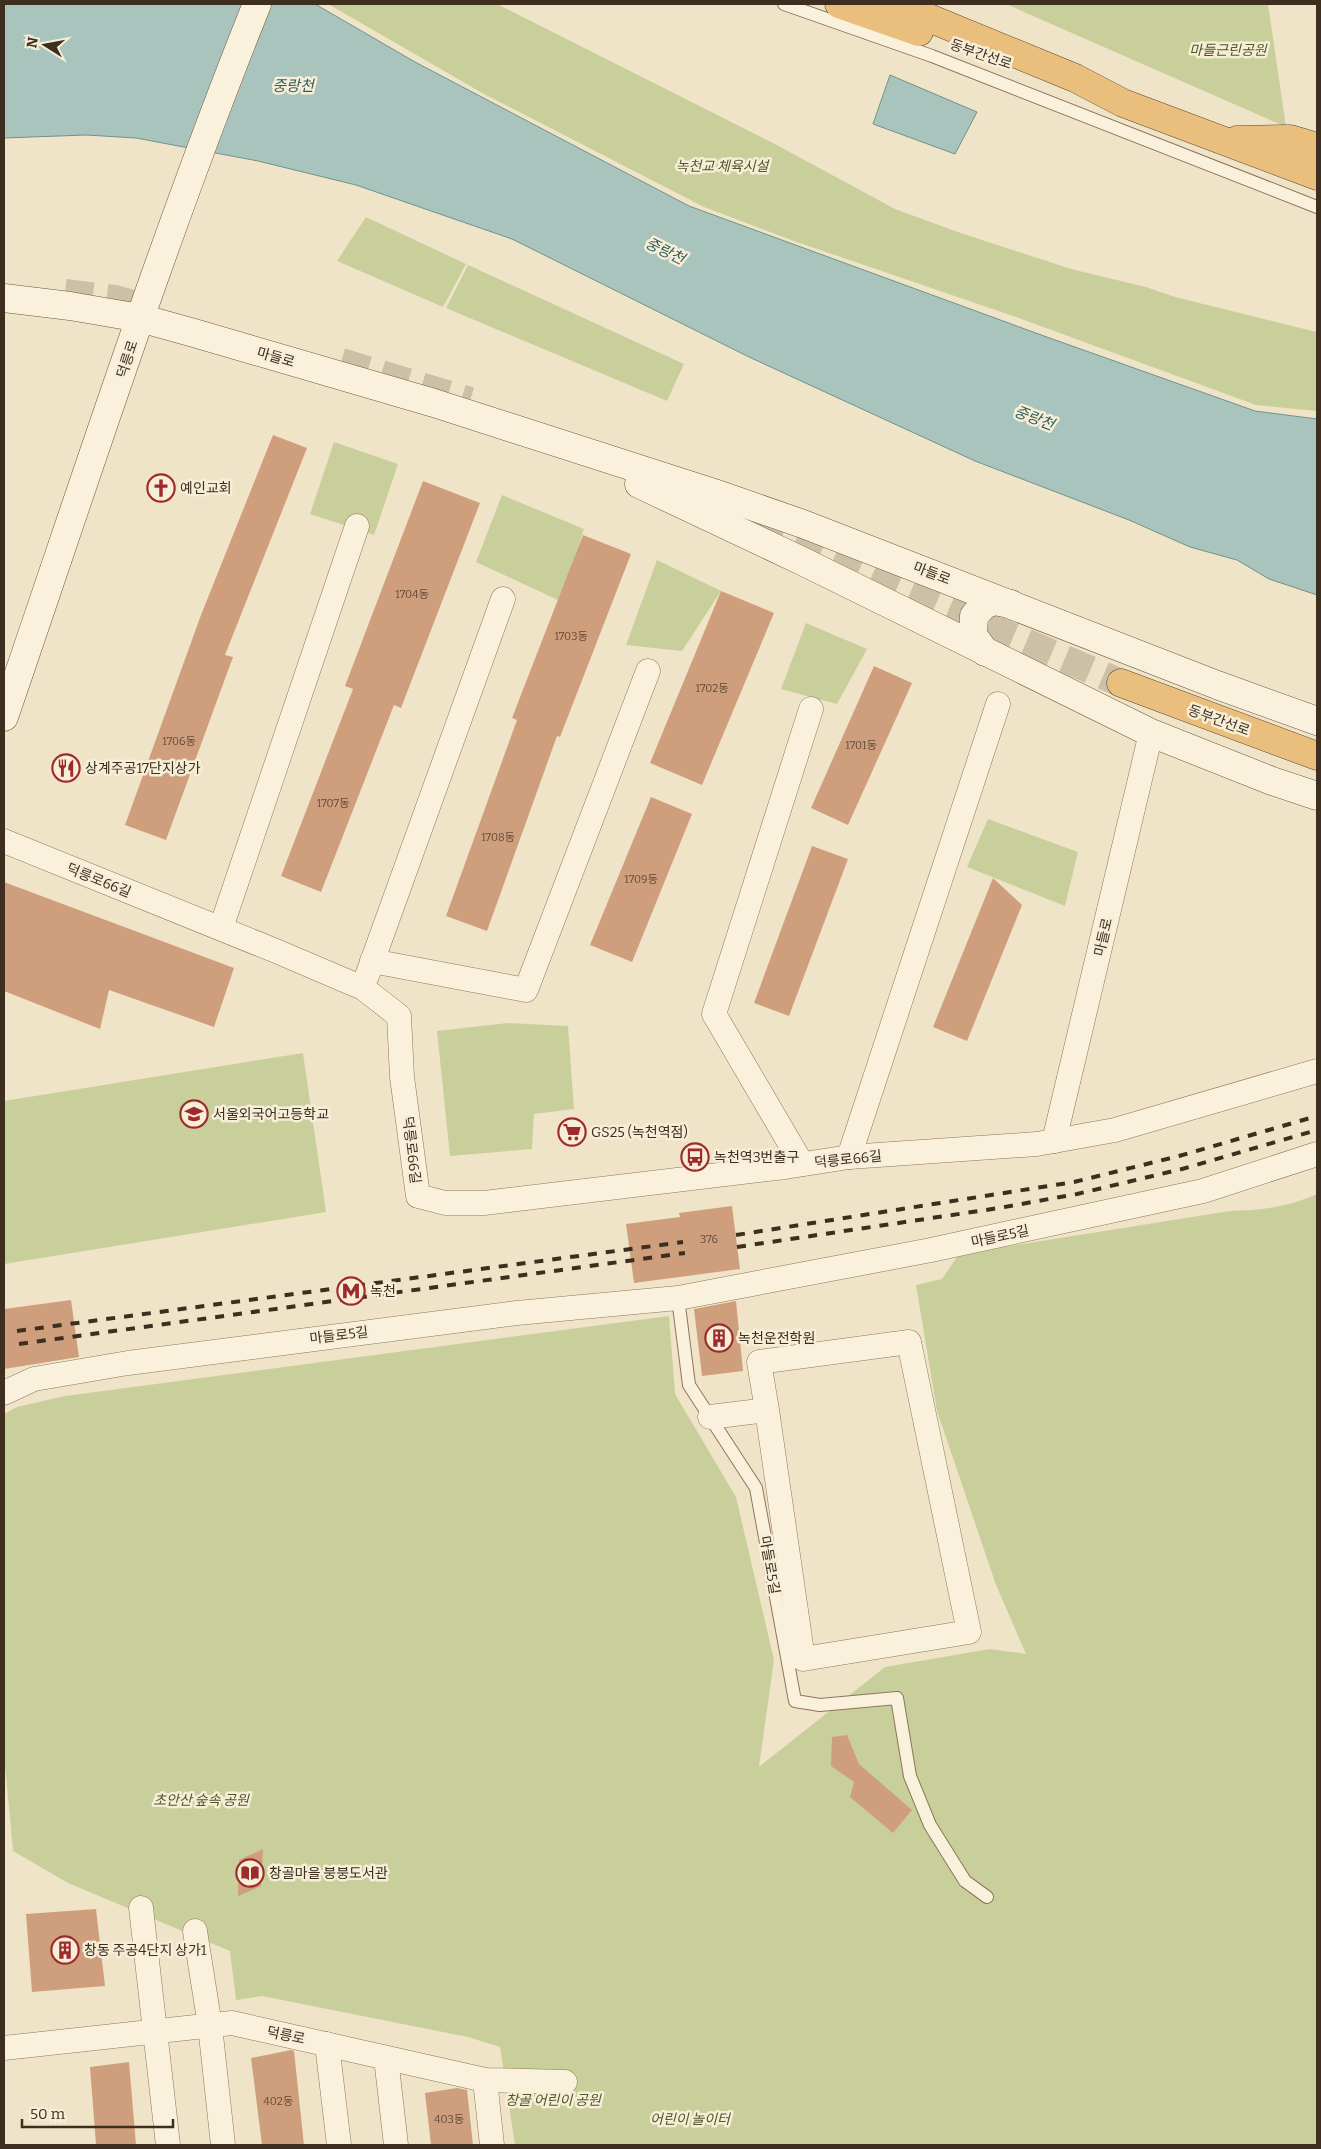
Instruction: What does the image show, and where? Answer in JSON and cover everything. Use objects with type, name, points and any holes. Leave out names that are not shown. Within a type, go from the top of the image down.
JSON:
[{"type":"highway","name":"동부간선로","points":[[839,4],[1123,103],[1317,176]]},
{"type":"highway","name":"동부간선로","points":[[895,4],[1075,78],[1123,103]]},
{"type":"highway","points":[[939,4],[1054,69]]},
{"type":"highway","points":[[1221,140],[1290,138],[1317,147]]},
{"type":"highway","name":"동부간선로","points":[[1121,683],[1317,756]]},
{"type":"main road","name":"덕릉로","points":[[4,717],[162,256],[233,63],[257,4]]},
{"type":"main road","name":"마들로","points":[[4,298],[70,306],[140,318],[424,400],[714,493],[804,524],[1226,688],[1317,721]]},
{"type":"main road","name":"마들로","points":[[543,439],[802,561],[1151,733],[1272,781],[1317,796]]},
{"type":"main road","points":[[985,652],[973,635],[972,625],[978,611],[984,605],[994,601],[1015,605]]},
{"type":"street","points":[[221,928],[357,526]]},
{"type":"street","points":[[362,988],[503,599]]},
{"type":"street","points":[[372,961],[526,990],[648,671]]},
{"type":"street","points":[[850,1157],[998,704]]},
{"type":"street","points":[[802,1164],[714,1014],[811,709]]},
{"type":"street","name":"마들로","points":[[1054,1141],[1151,733]]},
{"type":"street","name":"덕릉로66길","points":[[4,841],[221,928],[362,988],[399,1016],[402,1077],[418,1196],[445,1203],[484,1204],[850,1157],[1037,1144],[1116,1130],[1317,1071]]},
{"type":"street","name":"마들로5길","points":[[4,1393],[34,1379],[137,1362],[497,1316],[678,1298],[931,1250],[1204,1191],[1317,1154]]},
{"type":"street","points":[[909,1342],[970,1632],[803,1658],[767,1410],[759,1362],[909,1342]]},
{"type":"street","points":[[710,1417],[767,1410]]},
{"type":"street","points":[[141,1908],[168,2145]]},
{"type":"street","points":[[195,1931],[210,2026],[223,2145]]},
{"type":"street","name":"덕릉로","points":[[4,2048],[232,2023],[485,2080],[565,2082]]},
{"type":"street","points":[[327,2044],[339,2145]]},
{"type":"street","points":[[386,2058],[396,2145]]},
{"type":"street","points":[[485,2080],[492,2145]]},
{"type":"lane","points":[[784,4],[932,56],[1317,207]]},
{"type":"lane","name":"마들로5길","points":[[678,1298],[689,1385],[756,1488],[795,1701],[820,1705],[897,1698],[910,1776],[930,1825],[965,1881],[987,1897]]},
{"type":"green space","name":"녹천교 체육시설","points":[[328,4],[497,4],[773,143],[895,209],[1071,269],[1317,332],[1317,411],[1256,405],[1013,316],[794,241],[704,207],[484,94]]},
{"type":"green space","name":"마들근린공원","points":[[1006,4],[1268,4],[1286,127]]},
{"type":"green space","points":[[366,217],[466,264],[443,307],[337,261]]},
{"type":"green space","points":[[468,265],[684,364],[667,401],[446,308]]},
{"type":"green space","points":[[334,442],[398,464],[374,535],[310,514]]},
{"type":"green space","points":[[502,495],[584,529],[560,601],[476,562]]},
{"type":"green space","points":[[657,560],[721,591],[682,651],[626,645]]},
{"type":"green space","points":[[806,623],[867,649],[837,704],[781,689]]},
{"type":"green space","points":[[988,819],[1078,852],[1065,906],[967,867]]},
{"type":"green space","points":[[508,1023],[568,1026],[574,1109],[534,1114],[532,1149],[450,1156],[437,1031]]},
{"type":"green space","points":[[303,1053],[326,1212],[4,1264],[4,1101]]},
{"type":"green space","points":[[1317,1194],[1317,2145],[515,2145],[500,2047],[468,2037],[262,1996],[236,2000],[230,1951],[68,1883],[13,1851],[4,1754],[4,1414],[17,1407],[65,1396],[669,1316],[675,1394],[736,1497],[774,1660],[759,1767],[885,1667],[990,1649],[1026,1654],[996,1585],[937,1411],[916,1285],[942,1279],[959,1254],[1230,1211],[1275,1207]]},
{"type":"water","name":"중랑천","points":[[4,4],[315,4],[415,62],[689,206],[1255,411],[1317,419],[1317,595],[1269,579],[1237,560],[1190,547],[1129,520],[975,461],[749,357],[512,239],[356,185],[258,161],[136,138],[86,135],[4,138]]},
{"type":"water","points":[[890,75],[977,112],[955,154],[873,124]]},
{"type":"building","points":[[273,435],[307,448],[225,655],[233,657],[166,840],[125,825],[201,615]]},
{"type":"building","points":[[423,481],[480,503],[401,708],[394,705],[321,892],[281,876],[353,689],[345,686]]},
{"type":"building","points":[[583,535],[631,554],[560,737],[557,736],[487,931],[446,916],[517,720],[512,718]]},
{"type":"building","points":[[721,591],[774,613],[702,785],[650,763]]},
{"type":"building","points":[[874,666],[912,683],[848,825],[811,808]]},
{"type":"building","points":[[651,797],[692,814],[632,962],[590,945]]},
{"type":"building","points":[[812,846],[848,859],[789,1016],[754,1003]]},
{"type":"building","points":[[993,878],[1022,905],[967,1041],[933,1027]]},
{"type":"building","points":[[4,882],[234,968],[214,1027],[109,990],[100,1029],[4,991]]},
{"type":"building","points":[[732,1206],[740,1269],[634,1283],[626,1224],[680,1217],[679,1213]]},
{"type":"building","points":[[71,1300],[79,1357],[4,1369],[4,1309]]},
{"type":"building","name":"녹천운전학원","points":[[736,1301],[743,1371],[702,1376],[694,1309]]},
{"type":"building","points":[[847,1735],[859,1764],[912,1810],[893,1833],[850,1797],[854,1782],[831,1766],[832,1737]]},
{"type":"building","name":"창골마을 붕붕도서관","points":[[263,1849],[261,1886],[238,1896],[239,1860]]},
{"type":"building","name":"창동 주공4단지 상가1","points":[[96,1909],[105,1986],[32,1992],[26,1914]]},
{"type":"building","points":[[294,2051],[304,2145],[262,2145],[251,2058]]},
{"type":"building","points":[[129,2062],[136,2145],[96,2145],[90,2067]]},
{"type":"building","points":[[457,2088],[467,2090],[473,2145],[431,2145],[425,2093]]},
{"type":"tunnel","points":[[65,293],[115,299],[158,311]]},
{"type":"tunnel","points":[[341,362],[470,401]]},
{"type":"tunnel","points":[[719,506],[877,579],[1121,683]]},
{"type":"railway","points":[[736,1235],[1074,1182],[1179,1156],[1317,1116]]},
{"type":"railway","points":[[737,1247],[999,1208],[1077,1194],[1182,1169],[1317,1130]]},
{"type":"railway","points":[[17,1331],[683,1242]]},
{"type":"railway","points":[[19,1344],[685,1253]]},
{"type":"place","name":"예인교회","points":[[161,488]]},
{"type":"place","name":"상계주공17단지상가","points":[[66,768]]},
{"type":"place","name":"서울외국어고등학교","points":[[194,1114]]},
{"type":"place","name":"GS25 (녹천역점)","points":[[572,1132]]},
{"type":"place","name":"녹천역3번출구","points":[[695,1157]]},
{"type":"place","name":"녹천","points":[[351,1291]]},
{"type":"place","name":"녹천운전학원","points":[[719,1338]]},
{"type":"place","name":"창골마을 붕붕도서관","points":[[250,1873]]},
{"type":"place","name":"창동 주공4단지 상가1","points":[[65,1950]]},
{"type":"park label","name":"초안산 숲속 공원","points":[[201,1800]]},
{"type":"park label","name":"창골 어린이 공원","points":[[553,2100]]},
{"type":"park label","name":"어린이 놀이터","points":[[690,2119]]}]
